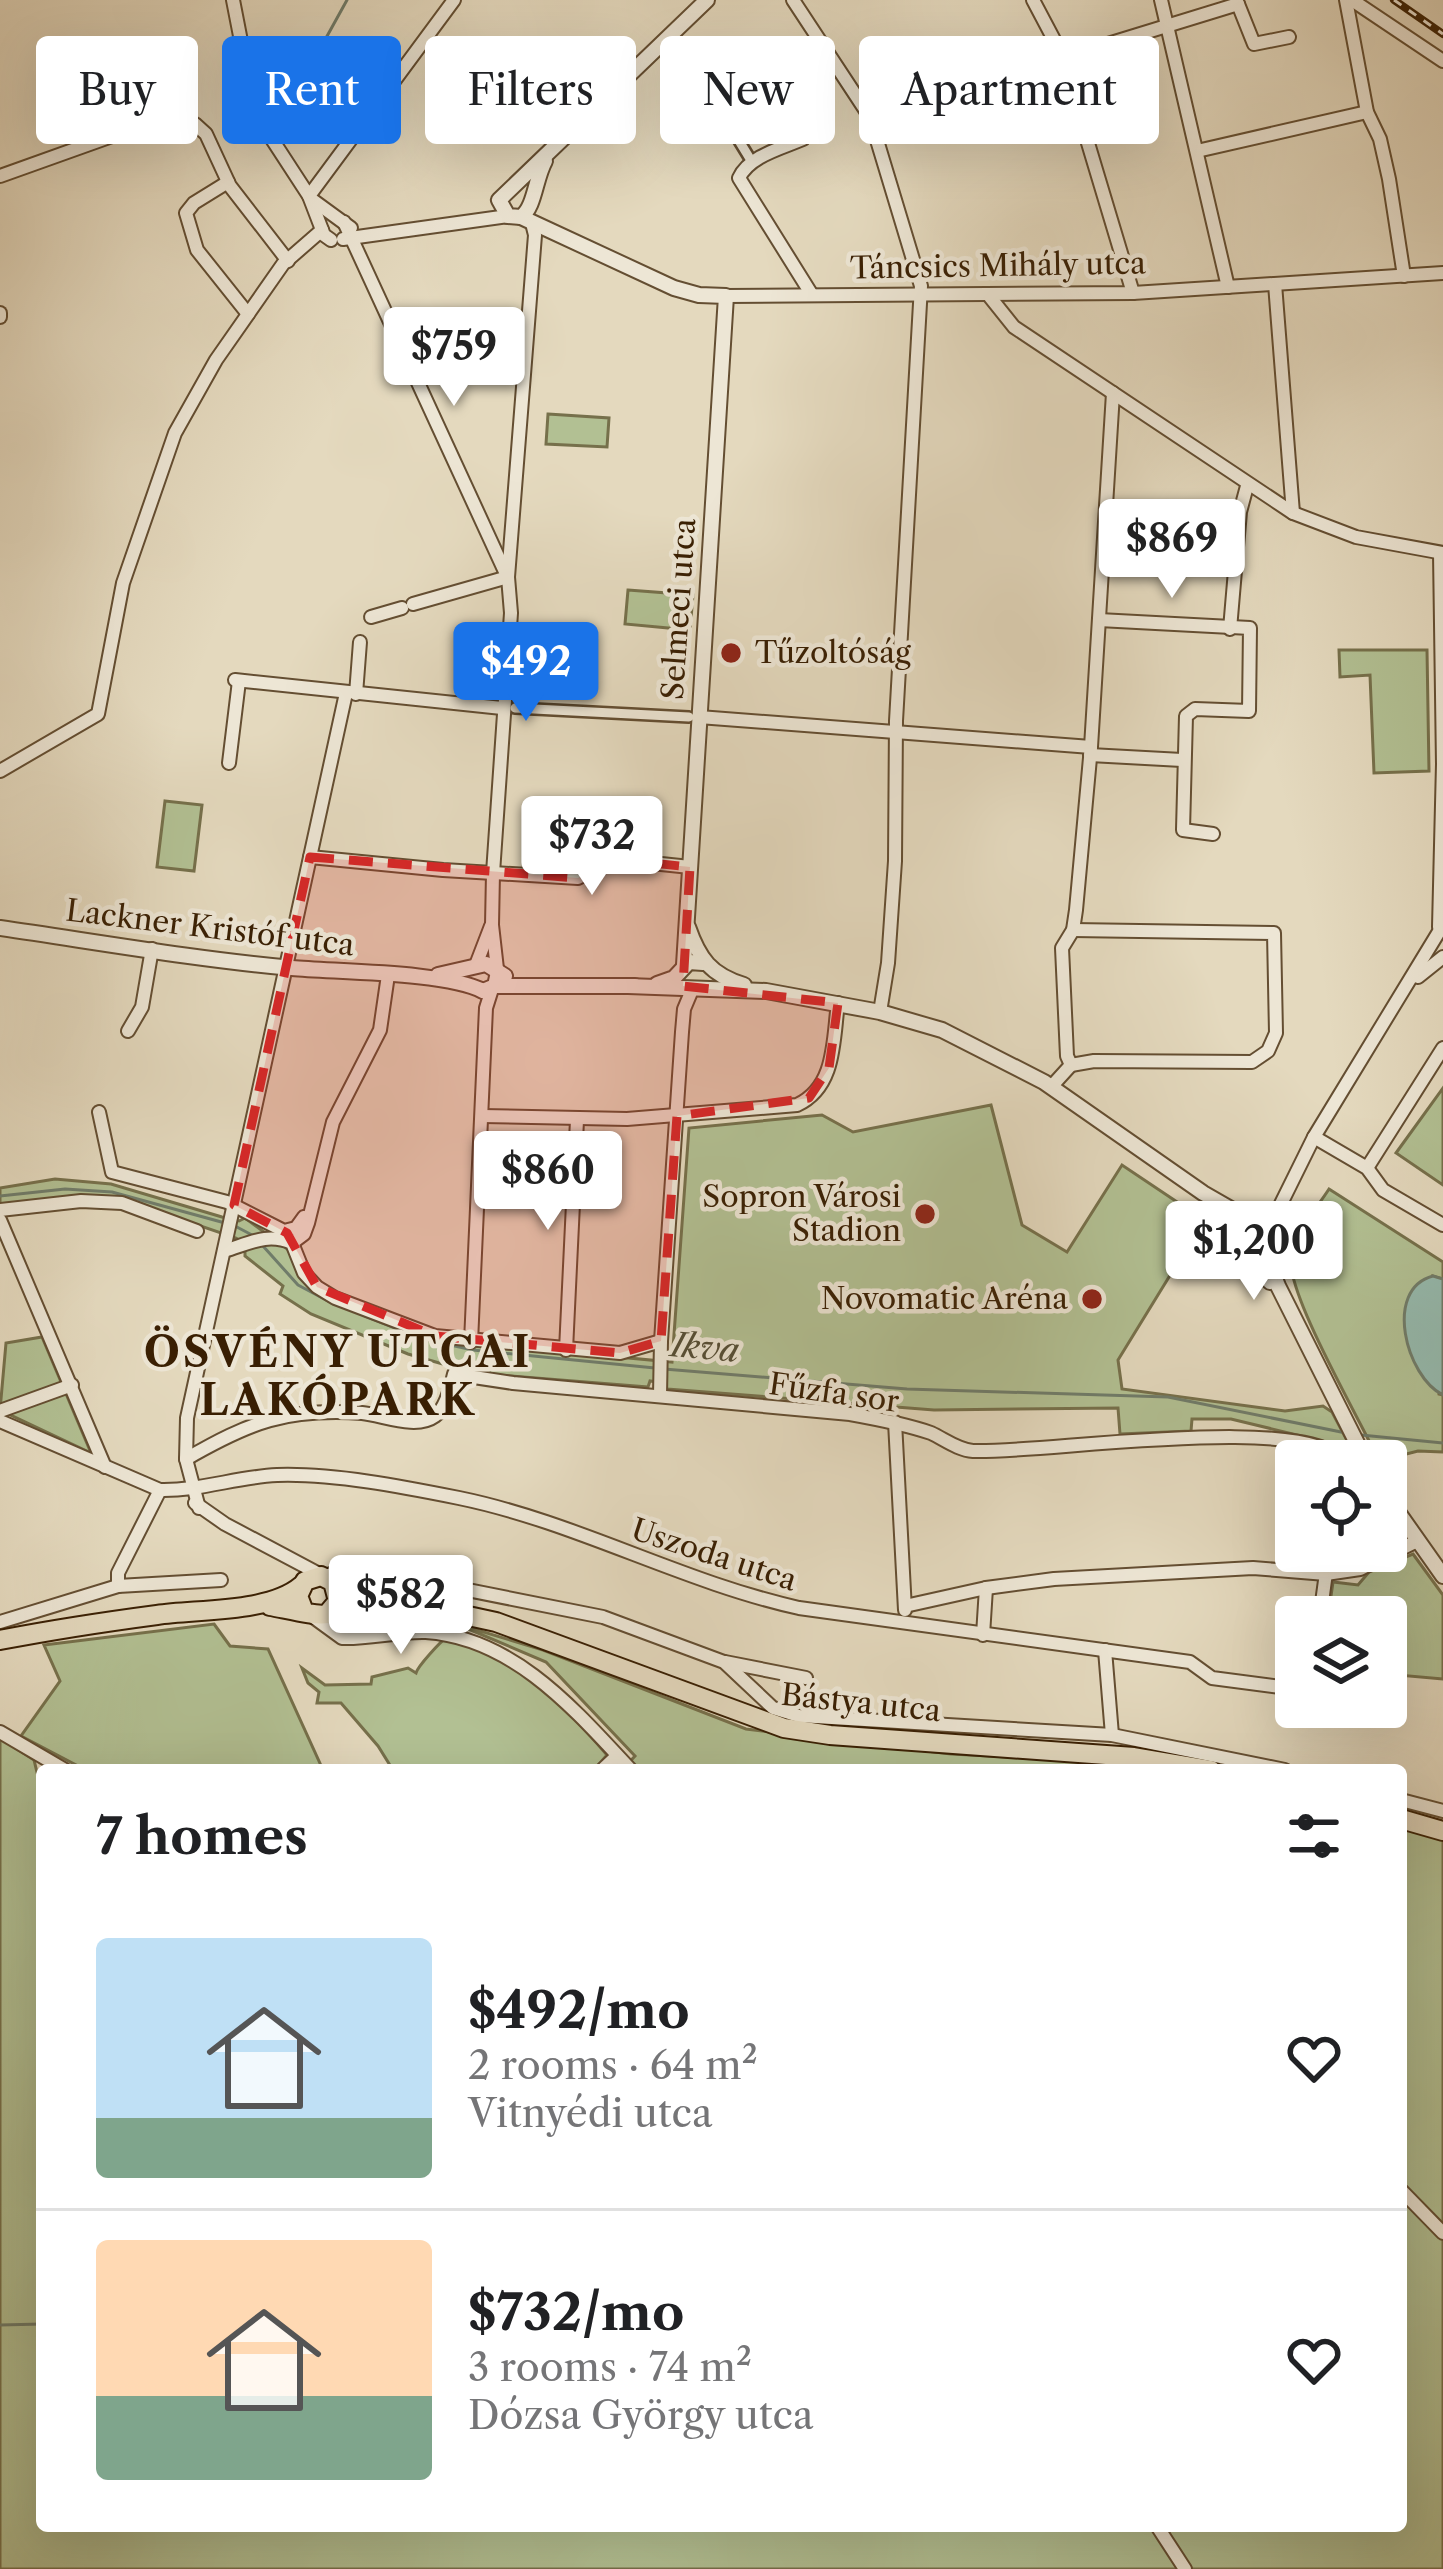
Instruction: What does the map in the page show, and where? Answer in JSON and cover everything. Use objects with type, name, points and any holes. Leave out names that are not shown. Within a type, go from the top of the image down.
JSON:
[{"type":"main road","points":[[0,1640],[259,1604],[288,1596],[311,1577],[328,1578],[339,1593],[336,1606],[323,1616],[259,1604]]},
{"type":"main road","name":"Bástya utca","points":[[328,1578],[348,1590],[496,1622],[784,1728],[1175,1764]]},
{"type":"main road","points":[[301,1586],[298,1600],[306,1612]]},
{"type":"main road","name":"Bástya utca","points":[[336,1606],[379,1597]]},
{"type":"main road","points":[[1407,1821],[1443,1831]]},
{"type":"street","points":[[233,0],[255,113],[309,196],[361,260]]},
{"type":"street","points":[[309,196],[454,0]]},
{"type":"street","points":[[470,220],[499,200],[707,0]]},
{"type":"street","points":[[793,0],[859,100]]},
{"type":"street","points":[[1033,0],[1051,36]]},
{"type":"street","points":[[1160,0],[1228,287]]},
{"type":"street","points":[[1349,0],[1443,61]]},
{"type":"street","points":[[1349,0],[1367,112],[1380,140],[1389,179],[1404,276]]},
{"type":"street","points":[[1135,36],[1239,2],[1254,44],[1289,38]]},
{"type":"street","points":[[1197,151],[1367,112]]},
{"type":"street","points":[[0,176],[112,136],[194,124],[206,134],[228,182],[288,261]]},
{"type":"street","points":[[741,144],[752,162]]},
{"type":"street","points":[[792,144],[752,162],[739,178],[812,296]]},
{"type":"street","points":[[878,144],[921,296],[896,733],[894,871],[880,1012]]},
{"type":"street","points":[[1088,144],[1133,293]]},
{"type":"street","points":[[525,211],[550,151]]},
{"type":"street","points":[[228,182],[185,214],[193,243],[248,314]]},
{"type":"street","name":"Táncsics Mihály utca","points":[[514,186],[523,186],[525,211],[566,238],[674,288],[726,296],[1133,293],[1443,273]]},
{"type":"street","points":[[471,1342],[485,978],[508,708],[508,577],[535,235],[525,211],[499,200]]},
{"type":"street","points":[[336,230],[366,237],[525,211]]},
{"type":"street","points":[[0,771],[70,734],[100,710],[123,584],[176,433],[200,386],[248,314],[288,261],[336,230],[382,233]]},
{"type":"street","points":[[366,237],[359,251],[361,260],[508,577]]},
{"type":"street","points":[[1275,284],[1293,513]]},
{"type":"street","name":"Selmeci utca","points":[[660,1389],[687,979],[694,717],[726,296]]},
{"type":"street","points":[[990,297],[1014,327],[1293,513],[1356,537],[1442,553],[1439,930],[1443,956],[1406,992]]},
{"type":"street","points":[[1071,1065],[1062,949],[1073,930],[1090,751],[1113,393]]},
{"type":"street","points":[[1230,629],[1240,512],[1247,486]]},
{"type":"street","points":[[371,617],[508,577]]},
{"type":"street","points":[[1099,620],[1250,628],[1249,711],[1189,711],[1182,760],[1183,830],[1213,833]]},
{"type":"street","points":[[360,642],[188,1418],[187,1489],[200,1508],[328,1578],[347,1566],[544,1603],[603,1617],[724,1662],[806,1678]]},
{"type":"street","points":[[229,763],[237,681],[508,708],[694,717],[1182,760]]},
{"type":"street","points":[[310,857],[578,878],[613,859],[690,867]]},
{"type":"street","points":[[1441,859],[1443,875]]},
{"type":"street","name":"Selmeci utca","points":[[687,924],[706,966]]},
{"type":"street","name":"Lackner Kristóf utca","points":[[0,928],[288,968],[545,985],[665,982],[687,979],[706,966],[728,980],[766,991]]},
{"type":"street","points":[[1051,1087],[1071,1065],[1094,1061],[1252,1062],[1268,1051],[1276,1033],[1274,933],[1073,930]]},
{"type":"street","points":[[1245,1252],[1259,1250],[1314,1138],[1406,992],[1439,930]]},
{"type":"street","points":[[128,1031],[142,1007],[152,950]]},
{"type":"street","points":[[687,979],[710,982],[706,966]]},
{"type":"street","points":[[292,1243],[304,1234],[333,1122],[380,1030],[388,975]]},
{"type":"street","name":"Lackner Kristóf utca","points":[[628,986],[687,979],[880,1012],[963,1039],[1051,1087],[1204,1193],[1252,1220],[1266,1237],[1270,1265],[1354,1440]]},
{"type":"street","points":[[482,1117],[577,1120],[797,1105],[820,1089],[829,1068],[838,1003]]},
{"type":"street","points":[[1366,1168],[1443,1048]]},
{"type":"street","points":[[99,1112],[112,1172],[284,1231],[298,1227],[314,1201]]},
{"type":"street","points":[[566,1350],[577,1120]]},
{"type":"street","points":[[1314,1138],[1366,1168],[1383,1190],[1443,1226]]},
{"type":"street","points":[[1235,1230],[1271,1206],[1294,1174]]},
{"type":"street","name":"Lackner Kristóf utca","points":[[1204,1193],[1235,1230],[1239,1248],[1262,1270],[1298,1327]]},
{"type":"street","points":[[0,1210],[81,1201],[122,1203],[197,1231]]},
{"type":"street","points":[[0,1220],[105,1468]]},
{"type":"street","points":[[225,1244],[270,1236],[292,1243]]},
{"type":"street","points":[[292,1243],[304,1273],[335,1298],[435,1336],[620,1353],[661,1341]]},
{"type":"street","name":"Fűzfa sor","points":[[186,1460],[231,1432],[269,1418],[334,1412],[416,1421],[437,1415],[454,1374],[513,1383],[660,1389],[895,1422],[968,1451],[1115,1441],[1287,1440]]},
{"type":"street","points":[[0,1411],[72,1385]]},
{"type":"street","name":"Uszoda utca","points":[[0,1421],[160,1490],[285,1475],[461,1498],[564,1528],[753,1598],[1190,1662],[1212,1678],[1275,1686]]},
{"type":"street","points":[[895,1422],[906,1623]]},
{"type":"street","points":[[118,1586],[118,1574],[160,1490]]},
{"type":"street","points":[[1407,1526],[1443,1576]]},
{"type":"street","points":[[905,1606],[1054,1579],[1253,1568],[1325,1574],[1360,1569],[1417,1541]]},
{"type":"street","points":[[289,1556],[301,1571],[301,1586]]},
{"type":"street","points":[[1322,1596],[1325,1574]]},
{"type":"street","points":[[0,1622],[118,1586],[221,1580]]},
{"type":"street","points":[[983,1635],[986,1588]]},
{"type":"street","points":[[336,1606],[340,1630],[365,1636]]},
{"type":"street","points":[[306,1612],[342,1638],[422,1632],[468,1640],[493,1651],[545,1683],[625,1764]]},
{"type":"street","points":[[1105,1650],[1112,1735]]},
{"type":"street","points":[[724,1662],[773,1708],[799,1716],[1112,1735],[1259,1764]]},
{"type":"street","points":[[0,1732],[55,1764]]},
{"type":"street","points":[[608,1764],[617,1756]]},
{"type":"street","points":[[1407,1802],[1443,1811]]},
{"type":"street","points":[[1407,2196],[1443,2233]]},
{"type":"street","points":[[1161,2532],[1185,2569]]},
{"type":"highlighted area","points":[[310,857],[578,878],[613,859],[690,867],[683,986],[838,1003],[829,1068],[809,1098],[677,1116],[661,1341],[620,1353],[435,1336],[317,1287],[287,1233],[234,1205]]},
{"type":"green space","points":[[548,414],[609,418],[607,447],[546,444]]},
{"type":"green space","points":[[628,590],[693,595],[690,630],[625,624]]},
{"type":"green space","points":[[1339,650],[1427,650],[1429,771],[1374,773],[1370,675],[1340,677]]},
{"type":"green space","points":[[165,801],[202,805],[194,871],[157,867]]},
{"type":"green space","points":[[1443,1088],[1443,1185],[1396,1153]]},
{"type":"green space","points":[[991,1105],[1022,1225],[1067,1252],[1122,1165],[1204,1220],[1118,1360],[1122,1389],[1285,1411],[1323,1406],[1332,1412],[1347,1440],[1318,1440],[1231,1419],[1192,1419],[1191,1431],[1120,1434],[1118,1408],[934,1410],[667,1389],[665,1383],[650,1381],[648,1387],[474,1373],[408,1354],[311,1314],[280,1294],[283,1286],[245,1256],[245,1244],[236,1238],[122,1199],[0,1206],[0,1188],[55,1179],[111,1184],[222,1217],[245,1218],[290,1251],[318,1289],[445,1337],[672,1362],[689,1128],[822,1115],[853,1132]]},
{"type":"green space","points":[[1329,1189],[1443,1262],[1443,1279],[1433,1276],[1443,1452],[1407,1454],[1407,1440],[1369,1440],[1299,1295],[1291,1254]]},
{"type":"green space","points":[[42,1337],[91,1453],[0,1410],[6,1343]]},
{"type":"green space","points":[[1413,1554],[1443,1595],[1443,1679],[1407,1676],[1407,1596],[1331,1596],[1333,1582],[1358,1585],[1369,1572],[1407,1572],[1407,1556]]},
{"type":"green space","points":[[454,1623],[543,1650],[746,1729],[951,1754],[1136,1764],[628,1764],[635,1756],[546,1662]]},
{"type":"green space","points":[[214,1624],[230,1646],[268,1649],[320,1764],[74,1764],[21,1736],[60,1681],[44,1645]]},
{"type":"green space","points":[[447,1637],[497,1658],[536,1684],[607,1755],[599,1764],[389,1764],[341,1703],[317,1703],[319,1692],[308,1683],[302,1668],[325,1685],[371,1684],[372,1677],[408,1668],[416,1673]]},
{"type":"green space","points":[[0,1738],[34,1760],[36,1768],[36,2532],[1407,2532],[1407,1828],[1443,1837],[1443,2569],[0,2569]]},
{"type":"water","points":[[1433,1276],[1443,1279],[1443,1395],[1419,1371],[1405,1334],[1408,1298],[1418,1284]]},
{"type":"waterway","points":[[327,36],[347,0]]},
{"type":"waterway","name":"Ikva","points":[[0,1196],[65,1189],[112,1192],[225,1223]]},
{"type":"waterway","name":"Ikva","points":[[235,1226],[252,1235]]},
{"type":"waterway","name":"Ikva","points":[[263,1246],[298,1285],[328,1301]]},
{"type":"waterway","name":"Ikva","points":[[365,1316],[423,1339],[473,1350],[655,1368]]},
{"type":"waterway","name":"Ikva","points":[[664,1369],[907,1389],[1168,1397],[1346,1433]]},
{"type":"waterway","name":"Ikva","points":[[1361,1435],[1443,1443]]},
{"type":"waterway","points":[[0,2325],[36,2324]]},
{"type":"railway","points":[[1394,0],[1443,34]]},
{"type":"place","name":"Tűzoltóság","points":[[731,653]]},
{"type":"place","name":"Sopron Városi Stadion","points":[[925,1214]]},
{"type":"place","name":"Novomatic Aréna","points":[[1092,1299]]},
{"type":"district","name":"ÖSVÉNY UTCAI LAKÓPARK","points":[[338,1376]]}]
